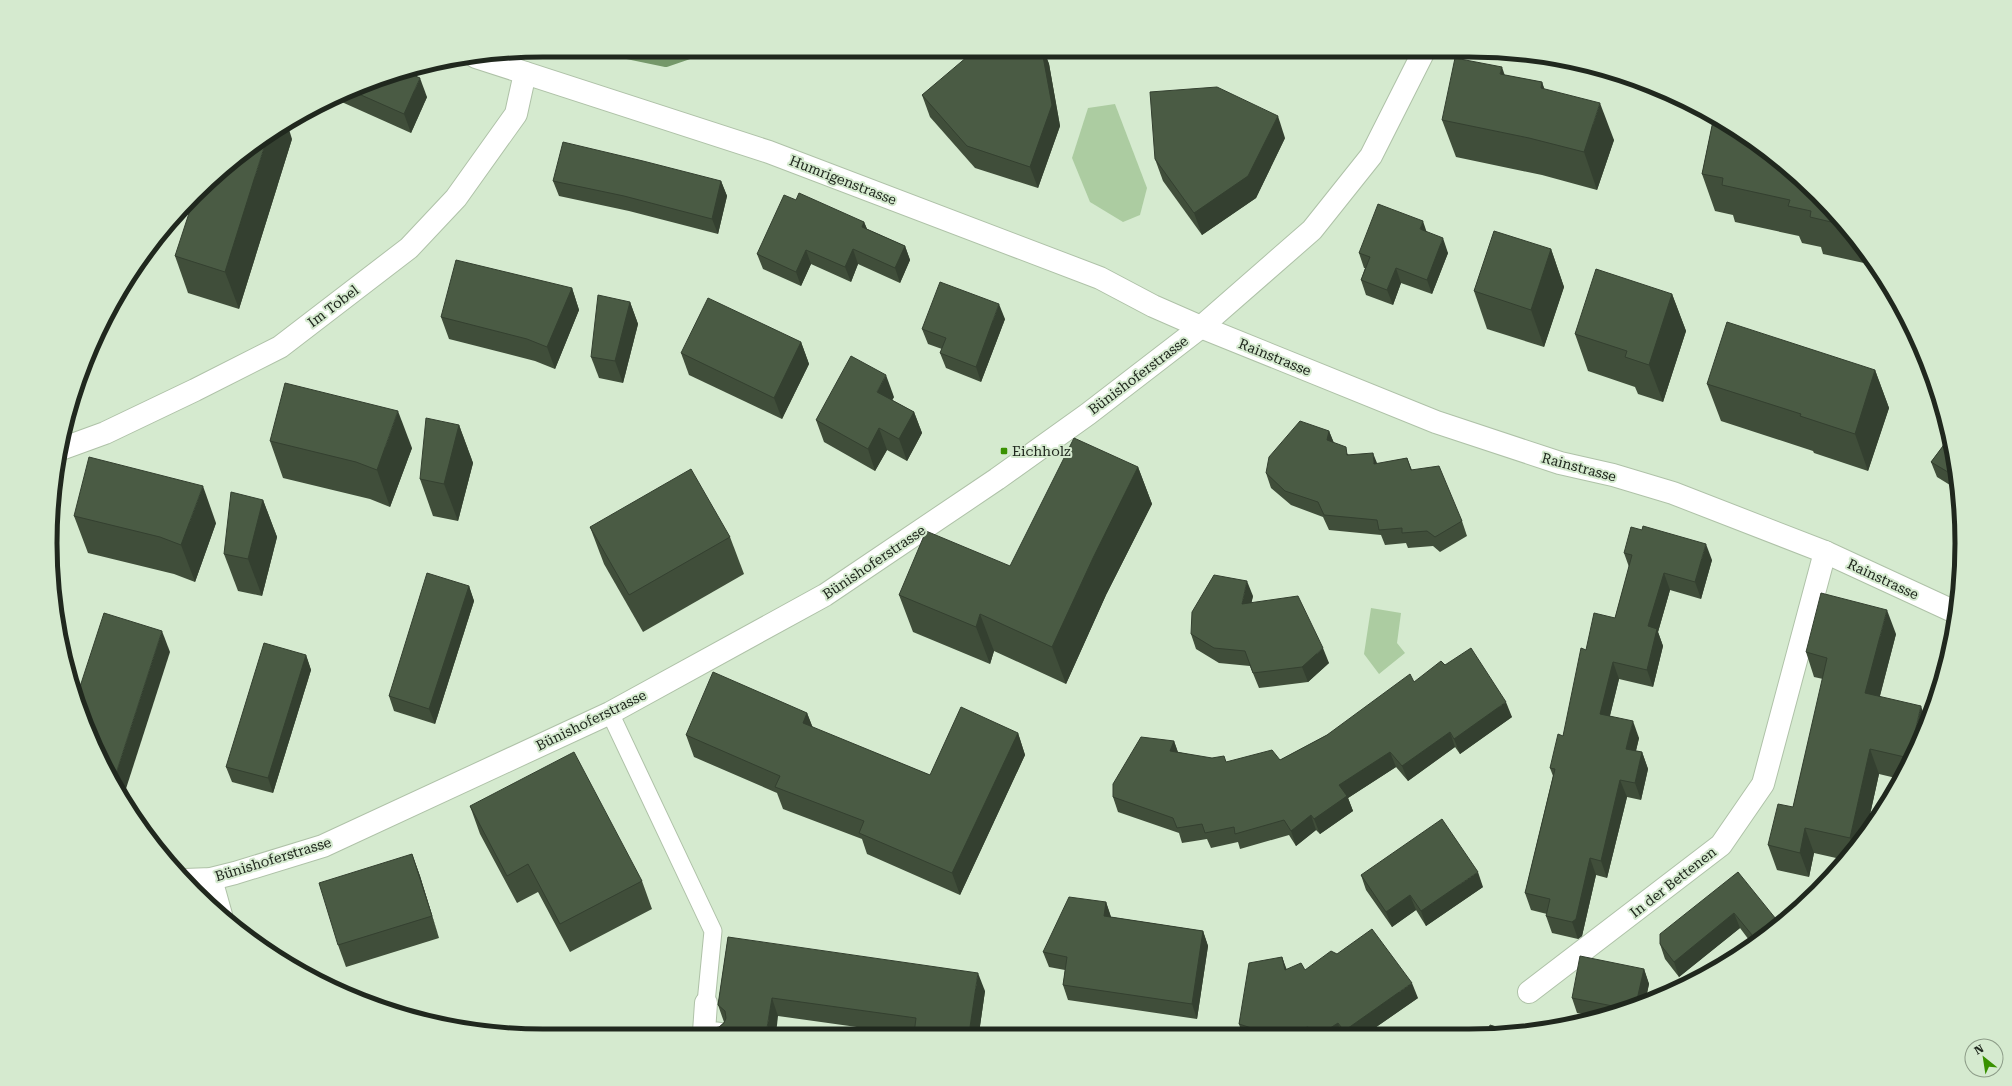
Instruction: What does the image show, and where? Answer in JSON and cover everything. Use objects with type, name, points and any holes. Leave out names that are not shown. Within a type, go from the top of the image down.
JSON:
[{"type":"street","name":"Bünishoferstrasse","points":[[193,880],[211,879],[324,846],[610,713],[825,595],[997,479],[1088,414],[1201,327],[1312,230],[1371,156],[1421,57]]},
{"type":"street","name":"Humrigenstrasse","points":[[486,60],[769,152],[1100,278],[1153,306],[1201,327]]},
{"type":"street","name":"Im Tobel","points":[[66,447],[112,429],[280,347],[409,248],[456,198],[516,114],[525,74]]},
{"type":"street","name":"Rainstrasse","points":[[1201,327],[1436,422],[1560,463],[1612,475],[1673,493],[1825,552],[1950,610]]},
{"type":"street","name":"In der Bettenen","points":[[1529,992],[1721,845],[1763,784],[1825,552]]},
{"type":"street","points":[[211,879],[218,903]]},
{"type":"street","points":[[704,1029],[706,1003]]},
{"type":"lane","points":[[610,713],[713,931],[706,1003]]},
{"type":"green space","points":[[1115,104],[1147,188],[1140,215],[1123,222],[1090,202],[1072,158],[1088,108]]},
{"type":"green space","points":[[1371,608],[1401,613],[1397,643],[1405,653],[1379,674],[1364,654]]},
{"type":"building","points":[[967,57],[1043,57],[1052,105],[1030,167],[967,146],[922,95]]},
{"type":"building","points":[[1455,58],[1502,67],[1500,74],[1542,82],[1541,88],[1600,103],[1584,152],[1529,138],[1442,120]]},
{"type":"building","points":[[413,75],[420,78],[404,114],[358,94]]},
{"type":"building","points":[[1217,87],[1278,116],[1248,176],[1194,213],[1155,159],[1150,92]]},
{"type":"building","points":[[1713,122],[1765,157],[1813,199],[1834,223],[1810,217],[1811,211],[1788,206],[1790,200],[1722,185],[1723,178],[1702,174]]},
{"type":"building","points":[[563,142],[721,181],[712,219],[624,196],[553,181]]},
{"type":"building","points":[[265,145],[225,272],[175,256],[190,209],[199,199],[247,157]]},
{"type":"building","points":[[799,193],[864,222],[862,227],[905,246],[895,268],[853,249],[845,267],[806,250],[796,272],[757,254],[784,195],[796,200]]},
{"type":"building","points":[[1378,204],[1423,221],[1420,229],[1443,238],[1427,280],[1396,268],[1387,290],[1361,280],[1370,257],[1359,253]]},
{"type":"building","points":[[1494,231],[1551,249],[1531,310],[1474,291]]},
{"type":"building","points":[[456,260],[572,288],[547,347],[527,339],[441,317]]},
{"type":"building","points":[[1596,269],[1672,294],[1649,365],[1625,357],[1627,351],[1575,334]]},
{"type":"building","points":[[940,282],[999,304],[976,367],[940,353],[946,338],[922,329]]},
{"type":"building","points":[[598,295],[630,302],[615,361],[591,357]]},
{"type":"building","points":[[708,298],[801,342],[774,398],[681,353]]},
{"type":"building","points":[[1727,322],[1875,370],[1855,434],[1800,416],[1801,414],[1707,384]]},
{"type":"building","points":[[851,356],[886,375],[877,392],[914,412],[899,439],[879,428],[868,449],[816,420]]},
{"type":"building","points":[[285,383],[398,411],[377,470],[356,462],[270,441]]},
{"type":"building","points":[[426,418],[459,425],[444,484],[420,479]]},
{"type":"building","points":[[1300,421],[1329,431],[1327,440],[1346,447],[1347,455],[1373,453],[1374,464],[1407,458],[1411,470],[1439,466],[1462,521],[1435,537],[1427,531],[1402,533],[1402,528],[1379,530],[1377,520],[1324,515],[1318,502],[1285,491],[1266,473],[1269,457]]},
{"type":"building","points":[[1074,438],[1138,467],[1093,558],[1052,647],[980,614],[976,627],[899,595],[926,531],[1010,566]]},
{"type":"building","points":[[1944,441],[1950,473],[1931,462],[1943,446]]},
{"type":"building","points":[[89,457],[203,486],[181,545],[160,537],[74,516]]},
{"type":"building","points":[[691,469],[730,537],[629,595],[590,527]]},
{"type":"building","points":[[231,492],[263,500],[248,559],[224,554]]},
{"type":"building","points":[[1643,526],[1706,544],[1695,582],[1664,573],[1648,626],[1657,629],[1647,670],[1613,662],[1600,714],[1633,721],[1626,749],[1642,752],[1635,783],[1620,780],[1601,861],[1590,858],[1576,919],[1572,922],[1546,916],[1550,899],[1525,893],[1555,769],[1550,768],[1558,734],[1563,736],[1581,648],[1586,650],[1594,613],[1615,618],[1632,555],[1624,553],[1631,527],[1642,530]]},
{"type":"building","points":[[427,573],[469,586],[429,709],[389,696]]},
{"type":"building","points":[[1214,575],[1247,581],[1242,604],[1298,596],[1323,648],[1302,667],[1253,673],[1245,651],[1214,648],[1191,634],[1192,612]]},
{"type":"building","points":[[1821,593],[1887,610],[1865,693],[1921,706],[1913,740],[1905,757],[1870,749],[1850,838],[1805,828],[1800,853],[1768,845],[1778,804],[1793,807],[1827,658],[1806,652]]},
{"type":"building","points":[[104,613],[162,631],[116,774],[94,729],[80,688]]},
{"type":"building","points":[[264,643],[306,655],[268,778],[226,767]]},
{"type":"building","points":[[1471,648],[1506,702],[1454,739],[1450,732],[1402,766],[1390,752],[1339,785],[1347,796],[1314,819],[1311,815],[1291,831],[1284,820],[1235,834],[1234,827],[1205,833],[1202,824],[1177,828],[1173,818],[1113,797],[1113,784],[1141,737],[1174,741],[1170,751],[1212,758],[1224,756],[1226,762],[1272,750],[1280,760],[1327,735],[1410,674],[1414,682],[1441,661],[1445,665]]},
{"type":"building","points":[[713,672],[807,713],[803,723],[930,775],[961,707],[1018,733],[952,873],[859,833],[864,821],[775,787],[780,776],[686,735]]},
{"type":"building","points":[[574,752],[642,881],[560,924],[528,864],[507,876],[470,806]]},
{"type":"building","points":[[1442,819],[1478,872],[1421,911],[1410,895],[1386,912],[1361,875]]},
{"type":"building","points":[[412,854],[432,916],[338,945],[319,883]]},
{"type":"building","points":[[1738,872],[1776,919],[1754,937],[1734,913],[1674,962],[1660,944],[1660,934]]},
{"type":"building","points":[[1069,897],[1106,902],[1104,916],[1203,931],[1192,1004],[1063,985],[1067,957],[1043,952]]},
{"type":"building","points":[[1372,929],[1412,983],[1347,1029],[1342,1029],[1338,1023],[1329,1029],[1310,1029],[1308,1027],[1300,1029],[1255,1029],[1239,1024],[1249,963],[1282,957],[1285,970],[1301,963],[1305,970],[1331,951],[1337,954]]},
{"type":"building","points":[[728,937],[978,973],[970,1029],[915,1029],[916,1018],[772,998],[767,1029],[710,1029],[719,1027],[724,1023],[726,1018],[725,1011],[718,1005]]},
{"type":"building","points":[[1580,956],[1644,969],[1637,999],[1614,1006],[1572,998]]},
{"type":"building","points":[[1490,1025],[1500,1028],[1489,1028]]},
{"type":"waterway","points":[[642,57],[666,62],[681,57]]},
{"type":"place","name":"Eichholz","points":[[1004,451]]}]
